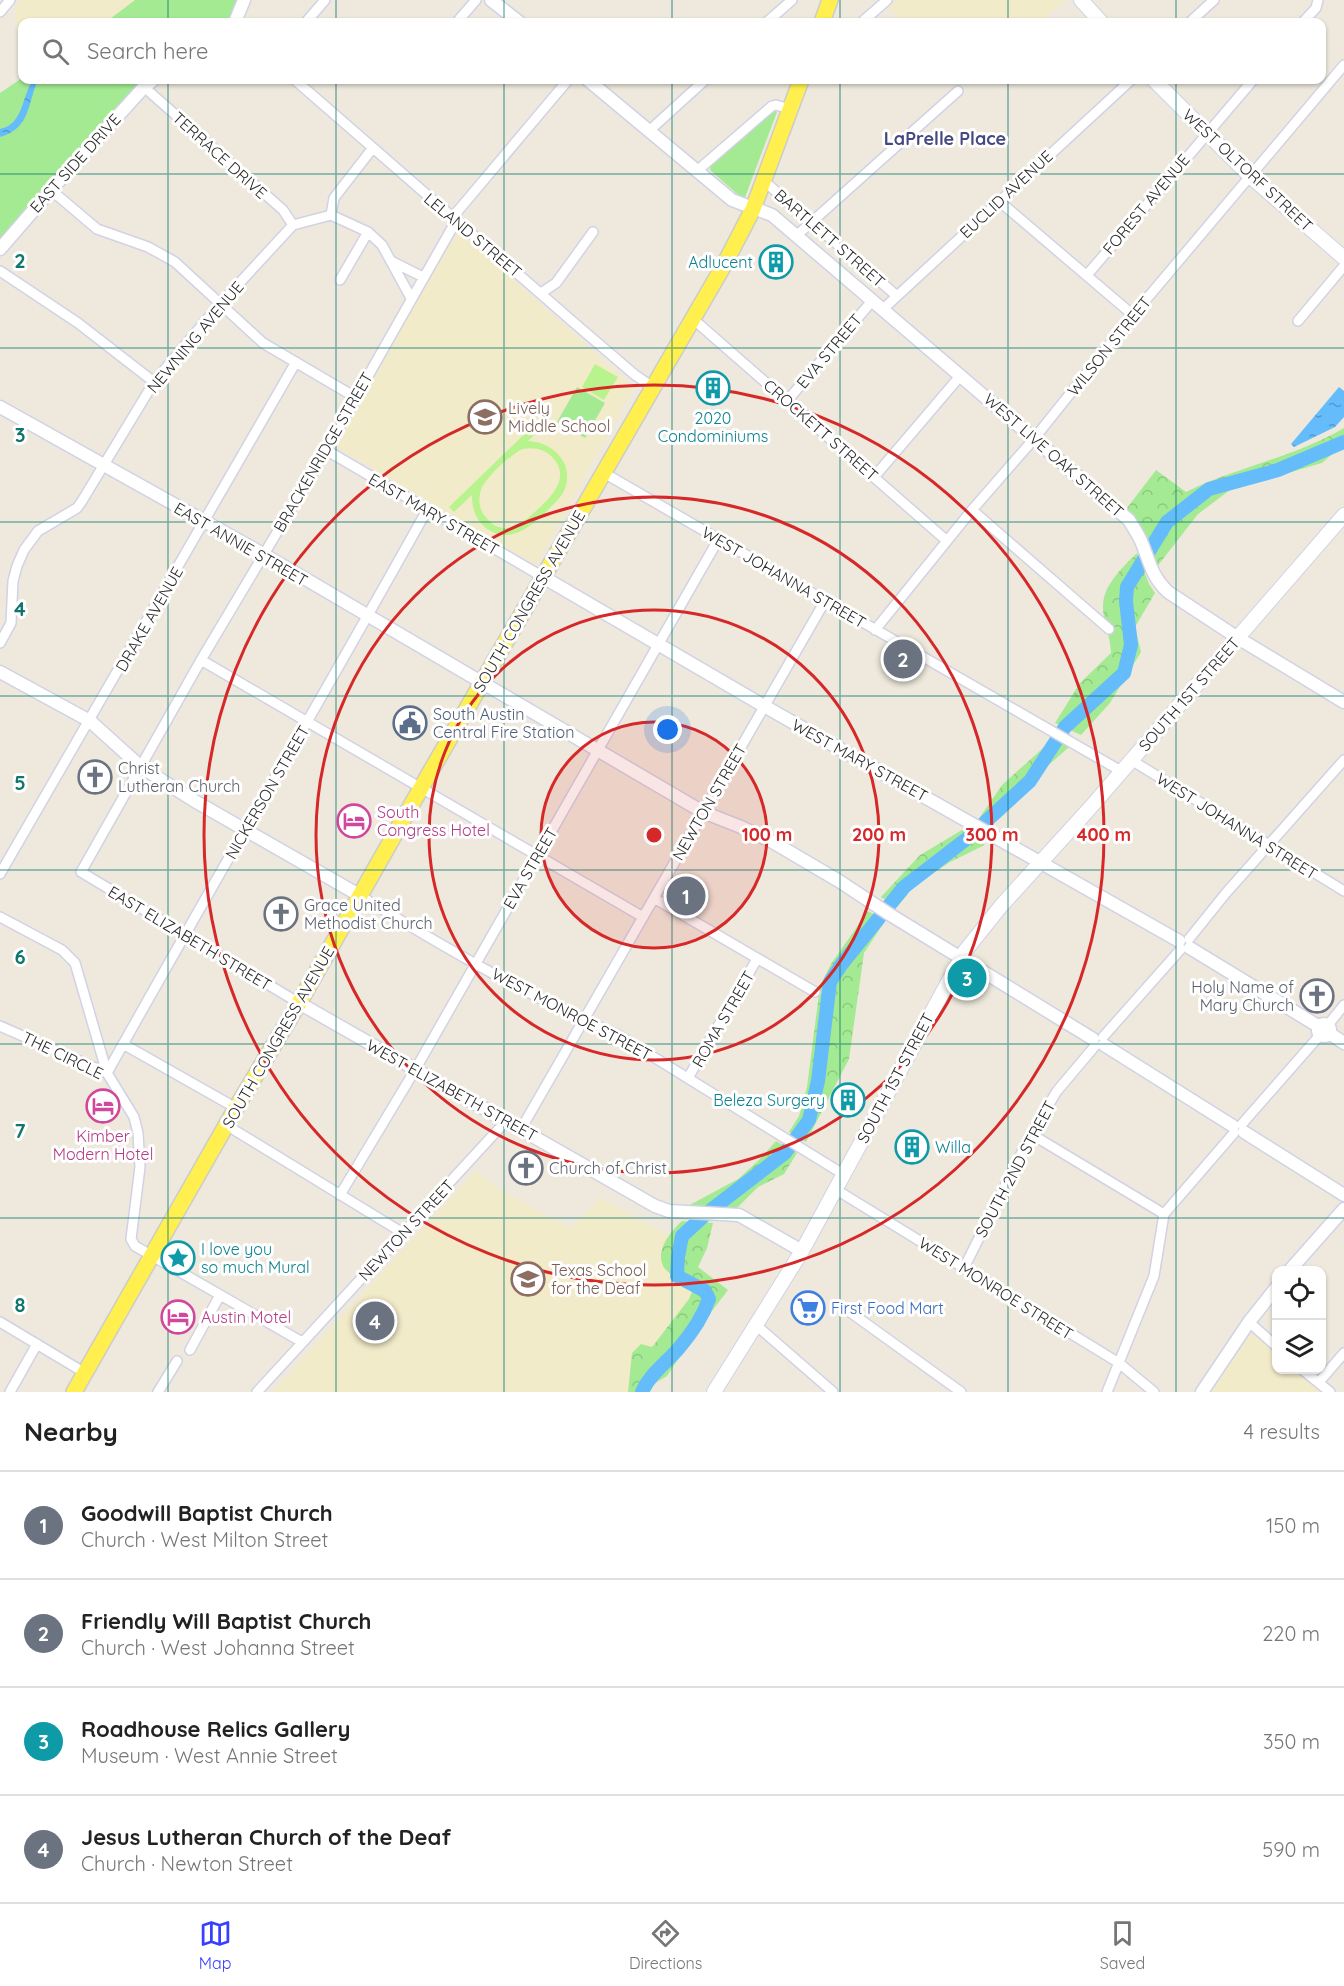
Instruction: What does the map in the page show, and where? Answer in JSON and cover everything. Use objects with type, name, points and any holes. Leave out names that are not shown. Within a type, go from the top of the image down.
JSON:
[{"type":"main road","points":[[823,18],[830,0]]},
{"type":"main road","points":[[1081,0],[1097,18]]},
{"type":"main road","name":"SOUTH CONGRESS AVENUE","points":[[79,1390],[85,1373],[226,1125],[693,319],[753,209],[799,84]]},
{"type":"main road","name":"WEST OLTORF STREET","points":[[1158,84],[1251,177],[1344,258]]},
{"type":"main road","name":"SOUTH 1ST STREET","points":[[714,1392],[802,1251],[961,957],[1001,906],[1344,515]]},
{"type":"street","points":[[0,12],[10,0]]},
{"type":"street","points":[[237,18],[244,0]]},
{"type":"street","points":[[309,18],[325,0]]},
{"type":"street","points":[[460,18],[476,0]]},
{"type":"street","points":[[491,0],[514,18]]},
{"type":"street","points":[[772,18],[792,0]]},
{"type":"street","points":[[867,18],[887,0]]},
{"type":"street","points":[[1195,18],[1214,0]]},
{"type":"street","points":[[1307,18],[1316,8],[1318,0]]},
{"type":"street","name":"WILSON STREET","points":[[875,630],[972,510],[1033,440],[1133,315],[1344,64]]},
{"type":"street","name":"EAST SIDE DRIVE","points":[[0,249],[148,84]]},
{"type":"street","name":"TERRACE DRIVE","points":[[150,84],[283,210],[293,225]]},
{"type":"street","name":"LELAND STREET","points":[[299,84],[635,375],[654,388]]},
{"type":"street","name":"BRACKENRIDGE STREET","points":[[81,872],[201,660],[326,450],[456,221],[457,212],[565,84]]},
{"type":"street","name":"WEST LIVE OAK STREET","points":[[593,84],[732,200],[772,216],[1129,520],[1141,540],[1149,568],[1160,585],[1168,592],[1238,638],[1344,702]]},
{"type":"street","points":[[650,130],[701,84]]},
{"type":"street","name":"EUCLID AVENUE","points":[[882,310],[1127,84]]},
{"type":"street","name":"FOREST AVENUE","points":[[1087,275],[1249,84]]},
{"type":"street","points":[[796,236],[958,91]]},
{"type":"street","points":[[698,170],[771,106],[790,109]]},
{"type":"street","points":[[331,214],[334,198],[372,149]]},
{"type":"street","name":"BARTLETT STREET","points":[[764,181],[897,296]]},
{"type":"street","points":[[51,190],[97,229],[148,247],[175,262],[263,343],[355,397]]},
{"type":"street","points":[[999,201],[1133,315]]},
{"type":"street","points":[[293,225],[331,214],[368,232],[382,245],[411,298]]},
{"type":"street","name":"NEWNING AVENUE","points":[[0,643],[11,623],[13,580],[24,550],[38,531],[77,508],[154,382],[220,304],[293,225]]},
{"type":"street","points":[[340,280],[368,232]]},
{"type":"street","points":[[542,293],[556,283],[593,232]]},
{"type":"street","points":[[391,261],[423,277]]},
{"type":"street","points":[[1298,321],[1344,266]]},
{"type":"street","points":[[0,271],[78,323],[154,382]]},
{"type":"street","name":"EVA STREET","points":[[787,401],[872,301]]},
{"type":"street","name":"CROCKETT STREET","points":[[693,319],[947,541]]},
{"type":"street","name":"DRAKE AVENUE","points":[[0,874],[90,722],[296,362]]},
{"type":"street","points":[[875,476],[961,375]]},
{"type":"street","name":"EAST ANNIE STREET","points":[[0,407],[263,555],[703,812],[771,842],[839,881],[1344,1195]]},
{"type":"street","name":"EAST MARY STREET","points":[[326,450],[543,578]]},
{"type":"street","name":"WEST JOHANNA STREET","points":[[604,473],[1120,771]]},
{"type":"street","name":"NICKERSON STREET","points":[[107,1073],[368,618],[427,510]]},
{"type":"street","points":[[972,510],[1109,629]]},
{"type":"street","name":"EVA STREET","points":[[340,1195],[415,1070],[718,540]]},
{"type":"street","name":"WEST MARY STREET","points":[[543,578],[988,834],[1185,944],[1344,1043]]},
{"type":"street","name":"NEWTON STREET","points":[[521,1129],[825,601]]},
{"type":"street","points":[[201,660],[643,917]]},
{"type":"street","points":[[0,672],[90,722],[141,767],[359,895]]},
{"type":"street","name":"WEST JOHANNA STREET","points":[[1131,760],[1344,891]]},
{"type":"street","name":"SOUTH 2ND STREET","points":[[964,1268],[1031,1134],[1057,1091],[1344,760]]},
{"type":"street","name":"EAST ELIZABETH STREET","points":[[81,872],[298,1004]]},
{"type":"street","name":"WEST MONROE STREET","points":[[359,895],[476,963],[583,1021],[618,1035],[843,1174]]},
{"type":"street","points":[[654,898],[815,992]]},
{"type":"street","points":[[0,917],[62,950],[75,963],[107,1073]]},
{"type":"street","name":"ROMA STREET","points":[[688,1078],[757,959]]},
{"type":"street","name":"WEST ELIZABETH STREET","points":[[298,1004],[656,1206],[669,1211],[685,1213],[739,1215],[802,1251]]},
{"type":"street","points":[[1107,1392],[1154,1276],[1164,1214],[1344,1005]]},
{"type":"street","name":"THE CIRCLE","points":[[0,1026],[107,1073],[134,1117],[138,1133],[141,1167],[131,1239],[135,1246],[152,1255]]},
{"type":"street","points":[[123,1044],[236,1108]]},
{"type":"street","name":"NEWTON STREET","points":[[256,1392],[506,1120]]},
{"type":"street","points":[[226,1125],[403,1233]]},
{"type":"street","points":[[1031,1134],[1164,1214]]},
{"type":"street","name":"WEST MONROE STREET","points":[[835,1189],[1119,1364],[1154,1392]]},
{"type":"street","points":[[1294,1266],[1344,1209]]},
{"type":"street","points":[[152,1255],[302,1342]]},
{"type":"street","points":[[1202,1392],[1272,1292]]},
{"type":"street","points":[[190,1350],[220,1295]]},
{"type":"street","points":[[850,1312],[961,1392]]},
{"type":"street","points":[[0,1322],[85,1373]]},
{"type":"street","points":[[1250,1322],[1272,1342]]},
{"type":"street","points":[[756,1325],[833,1392]]},
{"type":"street","points":[[10,1392],[37,1344]]},
{"type":"street","points":[[1319,1382],[1344,1353]]},
{"type":"street","points":[[158,1392],[177,1361]]},
{"type":"street","points":[[1308,1374],[1330,1392]]},
{"type":"shaded area","points":[[21,0],[135,0],[111,18],[18,18],[18,43],[15,6]]},
{"type":"shaded area","points":[[896,0],[1066,0],[1045,18],[900,18],[888,7]]},
{"type":"shaded area","name":"Lively Middle School","points":[[456,229],[634,388],[536,565],[337,447]]},
{"type":"shaded area","name":"Texas School for the Deaf","points":[[476,1171],[498,1189],[571,1228],[600,1198],[670,1236],[662,1248],[661,1259],[666,1269],[693,1288],[689,1299],[652,1347],[632,1353],[628,1392],[272,1392]]},
{"type":"shaded area","points":[[1252,1332],[1272,1350],[1272,1374],[1300,1374],[1321,1392],[1211,1392]]},
{"type":"green space","points":[[135,0],[240,0],[232,18],[111,18]]},
{"type":"green space","points":[[18,81],[18,84],[142,84],[131,92],[0,242],[0,93]]},
{"type":"green space","points":[[773,110],[777,112],[744,200],[710,170],[711,164]]},
{"type":"green space","points":[[595,364],[618,377],[604,400],[582,387]]},
{"type":"green space","points":[[577,387],[605,403],[585,438],[557,422]]},
{"type":"green space","points":[[543,416],[548,421],[528,441],[546,445],[560,456],[567,472],[567,481],[560,497],[546,512],[526,529],[511,535],[503,535],[494,533],[479,521],[472,495],[454,512],[449,507]],"holes":[[[523,449],[535,449],[550,455],[558,465],[560,479],[554,491],[527,519],[513,527],[499,527],[492,523],[481,510],[479,500],[481,490],[505,461]]]},
{"type":"green space","points":[[1344,428],[1344,444],[1322,463],[1230,490],[1198,514],[1156,568],[1151,543],[1127,508],[1156,470],[1186,492],[1306,447]]},
{"type":"green space","points":[[1137,553],[1155,593],[1135,627],[1141,652],[1110,703],[1081,735],[1055,723],[1080,683],[1111,653],[1103,610],[1104,597],[1115,576]]},
{"type":"green space","points":[[1053,739],[1069,747],[1015,795],[993,821],[980,817],[1002,785]]},
{"type":"green space","points":[[962,830],[985,845],[950,862],[915,885],[897,907],[881,897],[920,855]]},
{"type":"green space","points":[[868,911],[885,921],[864,953],[849,1059],[806,1142],[789,1132],[799,1116],[807,1087],[820,986],[831,964]]},
{"type":"green space","points":[[776,1141],[797,1153],[784,1174],[758,1187],[737,1208],[686,1207],[738,1179]]},
{"type":"green space","points":[[682,1221],[713,1223],[707,1248],[698,1267],[728,1290],[667,1376],[649,1387],[648,1392],[628,1392],[632,1353],[641,1344],[652,1347],[689,1299],[693,1289],[672,1275],[662,1264],[664,1244]]},
{"type":"water","points":[[31,84],[36,84],[23,121],[10,133],[0,137],[0,129],[14,122],[18,116]]},
{"type":"water","points":[[1339,387],[1344,391],[1344,417],[1335,427],[1294,447],[1291,444]]},
{"type":"waterway","points":[[642,1392],[654,1374],[688,1337],[709,1299],[705,1291],[677,1276],[682,1236],[707,1213],[785,1153],[809,1120],[818,1081],[830,982],[904,887],[969,837],[1030,781],[1065,727],[1124,673],[1131,645],[1126,601],[1127,587],[1167,522],[1209,489],[1278,470],[1344,442]]},
{"type":"place","name":"Adlucent","points":[[776,262]]},
{"type":"place","name":"2020 Condominiums","points":[[713,388]]},
{"type":"place","name":"Lively Middle School","points":[[485,417]]},
{"type":"place","name":"Friendly Will Baptist Church","points":[[903,659]]},
{"type":"place","name":"South Austin Central Fire Station","points":[[410,723]]},
{"type":"place","name":"Christ Lutheran Church","points":[[95,777]]},
{"type":"place","name":"South Congress Hotel","points":[[354,821]]},
{"type":"place","name":"Goodwill Baptist Church","points":[[686,896]]},
{"type":"place","name":"Grace United Methodist Church","points":[[281,914]]},
{"type":"place","name":"Roadhouse Relics Gallery","points":[[967,978]]},
{"type":"place","name":"Holy Name of Mary Church","points":[[1317,996]]},
{"type":"place","name":"Beleza Surgery","points":[[848,1100]]},
{"type":"place","name":"Kimber Modern Hotel","points":[[103,1106]]},
{"type":"place","name":"Willa","points":[[912,1147]]},
{"type":"place","name":"Church of Christ","points":[[526,1168]]},
{"type":"place","name":"I love you so much Mural","points":[[178,1258]]},
{"type":"place","name":"Texas School for the Deaf","points":[[528,1279]]},
{"type":"place","name":"First Food Mart","points":[[808,1308]]},
{"type":"place","name":"Austin Motel","points":[[178,1317]]},
{"type":"place","name":"Jesus Lutheran Church of the Deaf","points":[[375,1321]]},
{"type":"district","name":"LaPrelle Place","points":[[945,138]]}]
